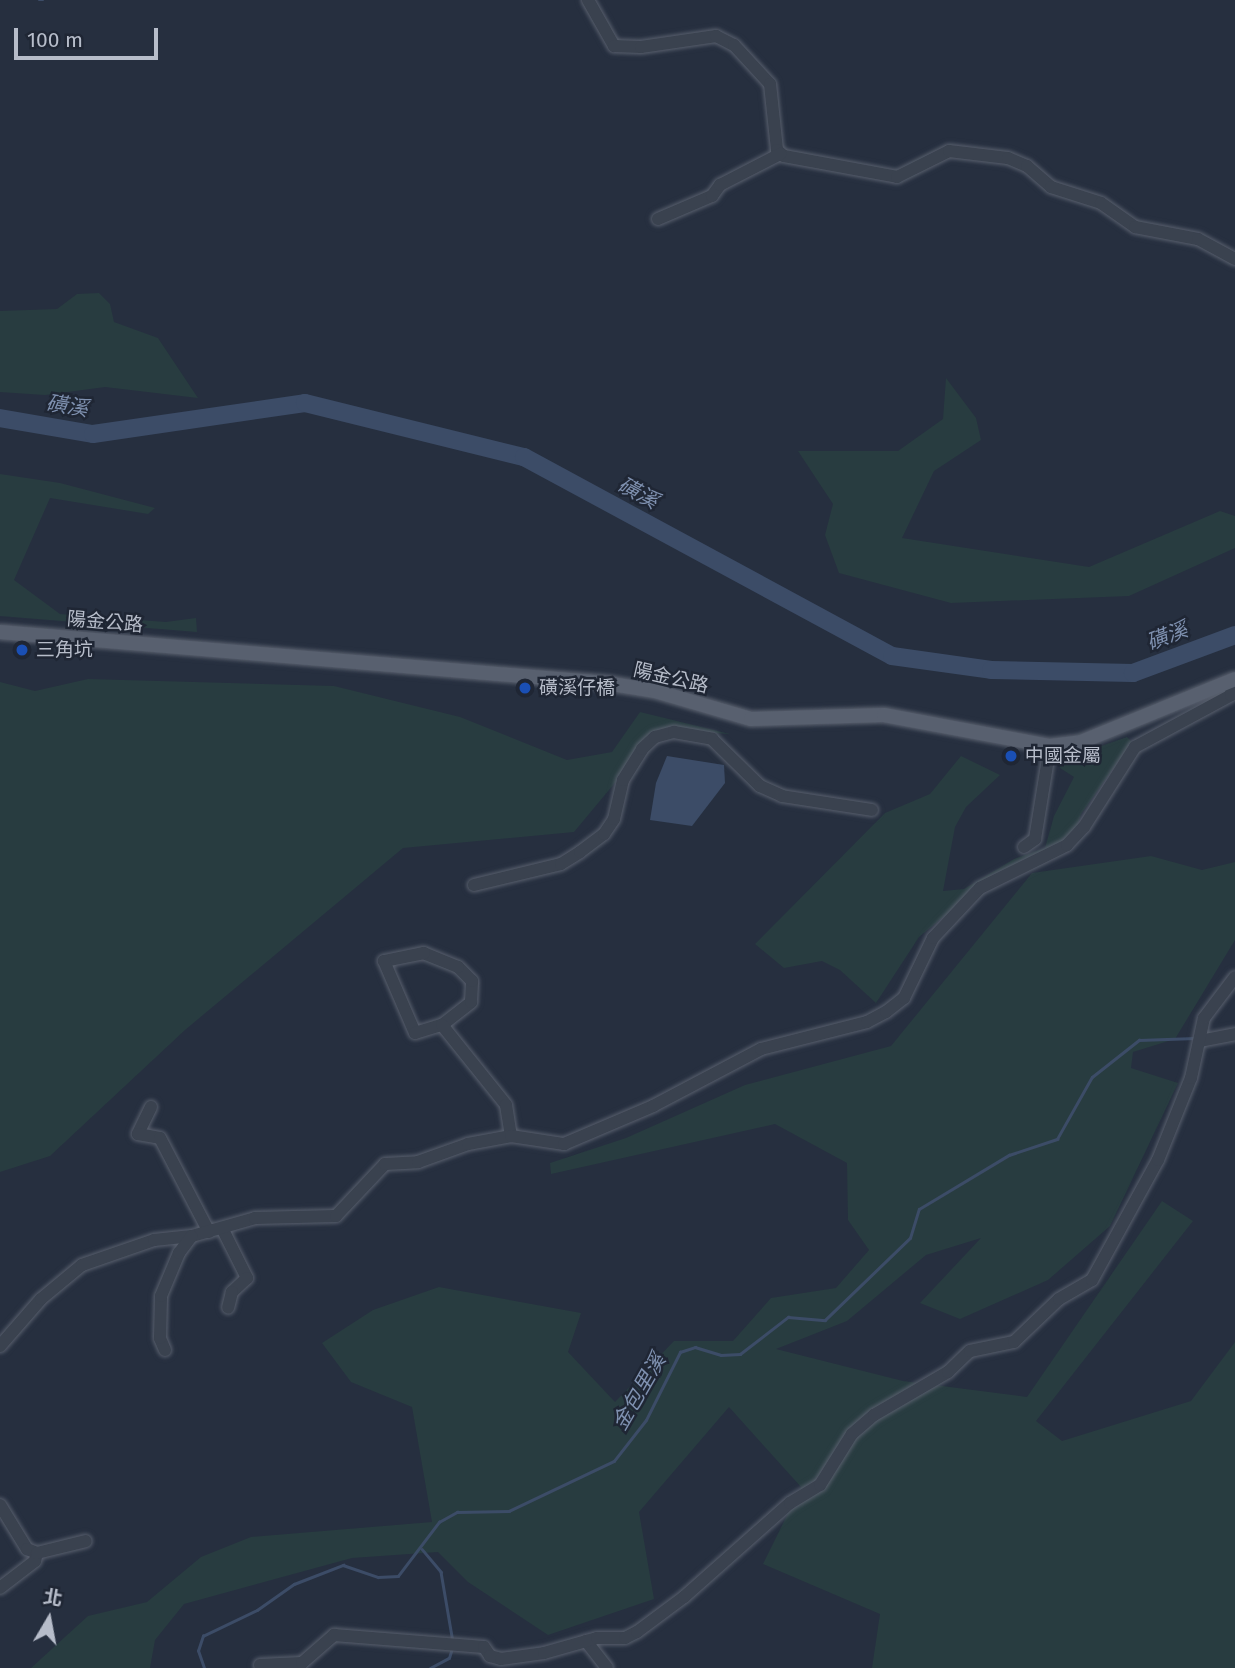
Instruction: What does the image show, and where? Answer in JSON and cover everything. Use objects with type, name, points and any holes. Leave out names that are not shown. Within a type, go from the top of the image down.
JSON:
[{"type":"main road","name":"陽金公路","points":[[0,632],[606,683],[654,691],[751,719],[884,715],[1050,746],[1080,742],[1233,680]]},
{"type":"street","points":[[588,0],[614,46],[641,47],[716,36],[734,45],[770,84],[780,154]]},
{"type":"street","points":[[658,219],[712,196],[720,185],[780,154],[897,177],[949,151],[1008,158],[1027,166],[1051,187],[1101,203],[1135,227],[1198,239],[1235,259]]},
{"type":"street","points":[[0,1346],[41,1299],[82,1265],[154,1240],[192,1236],[255,1218],[336,1216],[385,1164],[418,1162],[468,1144],[511,1136],[564,1144],[653,1106],[761,1049],[867,1022],[886,1012],[904,998],[933,938],[980,888],[1067,845],[1084,827],[1135,747],[1231,695],[1233,680]]},
{"type":"street","points":[[474,885],[561,864],[604,834],[614,819],[623,780],[642,749],[656,737],[674,732],[712,739],[760,786],[782,796],[872,810]]},
{"type":"street","points":[[1024,847],[1035,839],[1050,746]]},
{"type":"street","points":[[424,953],[458,967],[472,981],[471,1002],[442,1025],[415,1033],[384,961],[424,953]]},
{"type":"street","points":[[260,1665],[302,1663],[334,1635],[451,1647],[484,1647],[490,1656],[501,1659],[586,1641],[613,1641],[637,1632],[684,1597],[790,1503],[820,1485],[852,1434],[874,1415],[948,1372],[970,1351],[1014,1342],[1059,1299],[1092,1280],[1158,1160],[1188,1087],[1200,1036],[1235,977]]},
{"type":"street","points":[[442,1025],[506,1105],[511,1136]]},
{"type":"street","points":[[1200,1036],[1235,1034]]},
{"type":"street","points":[[151,1107],[138,1134],[160,1138],[215,1230],[246,1268],[247,1278],[232,1292],[228,1308]]},
{"type":"street","points":[[165,1350],[160,1338],[161,1296],[179,1253],[192,1236]]},
{"type":"street","points":[[0,1504],[27,1549],[37,1553],[86,1542]]},
{"type":"street","points":[[0,1588],[36,1561],[37,1553]]},
{"type":"street","points":[[586,1641],[607,1668]]},
{"type":"green space","points":[[99,293],[110,304],[114,322],[158,338],[198,398],[105,387],[45,395],[0,392],[0,311],[57,309],[77,294]]},
{"type":"green space","points":[[946,378],[976,418],[981,440],[934,471],[902,538],[1089,567],[1220,511],[1235,516],[1235,548],[1129,596],[951,603],[839,573],[825,535],[833,504],[798,451],[898,451],[943,419]]},
{"type":"green space","points":[[0,474],[60,483],[155,508],[148,514],[50,498],[14,580],[60,614],[166,622],[196,618],[197,632],[0,616]]},
{"type":"green space","points":[[88,679],[334,686],[460,717],[567,760],[612,752],[640,712],[730,734],[659,730],[574,832],[403,848],[185,1030],[50,1156],[0,1172],[0,682],[35,691]]},
{"type":"green space","points":[[1127,737],[1132,742],[1081,814],[1075,835],[963,901],[919,937],[876,1003],[840,970],[822,961],[784,968],[755,944],[885,813],[930,794],[961,756],[1000,775],[966,807],[955,827],[943,891],[964,889],[1014,859],[1045,848],[1054,816],[1074,777],[1060,768],[1061,760]]},
{"type":"green space","points":[[1151,856],[1202,870],[1235,862],[1235,940],[1175,1039],[1133,1052],[1131,1068],[1178,1083],[1110,1226],[1048,1280],[960,1319],[920,1303],[981,1238],[926,1255],[847,1321],[776,1349],[903,1381],[1027,1397],[1162,1201],[1193,1221],[1036,1421],[1062,1441],[1191,1401],[1235,1342],[1235,1668],[872,1668],[880,1614],[763,1564],[801,1487],[729,1407],[639,1512],[654,1599],[548,1635],[468,1582],[438,1552],[352,1558],[184,1604],[155,1640],[150,1668],[31,1668],[88,1616],[147,1602],[201,1557],[251,1537],[432,1522],[412,1407],[351,1382],[322,1343],[373,1310],[439,1287],[581,1313],[568,1352],[615,1402],[674,1341],[733,1341],[771,1298],[836,1288],[869,1250],[848,1220],[847,1163],[775,1124],[551,1174],[550,1163],[626,1138],[745,1085],[891,1046],[1032,873]]},
{"type":"water","points":[[667,756],[724,765],[725,783],[692,826],[650,820],[656,783]]},
{"type":"waterway","name":"磺溪","points":[[0,418],[93,434],[305,403],[524,457],[892,656],[991,670],[1133,673],[1235,635]]},
{"type":"waterway","name":"金包里溪","points":[[204,1668],[198,1651],[203,1636],[257,1610],[294,1584],[343,1565],[378,1577],[398,1576],[439,1522],[457,1512],[509,1511],[614,1461],[646,1420],[680,1352],[695,1347],[721,1355],[740,1354],[788,1317],[825,1320],[910,1238],[919,1209],[1009,1155],[1057,1139],[1092,1077],[1139,1040],[1195,1038]]},
{"type":"waterway","points":[[422,1549],[441,1572],[453,1642]]},
{"type":"waterway","points":[[430,1668],[449,1658],[452,1648]]},
{"type":"place","name":"三角坑","points":[[22,650]]},
{"type":"place","name":"磺溪仔橋","points":[[525,688]]},
{"type":"place","name":"中國金屬","points":[[1011,756]]}]
